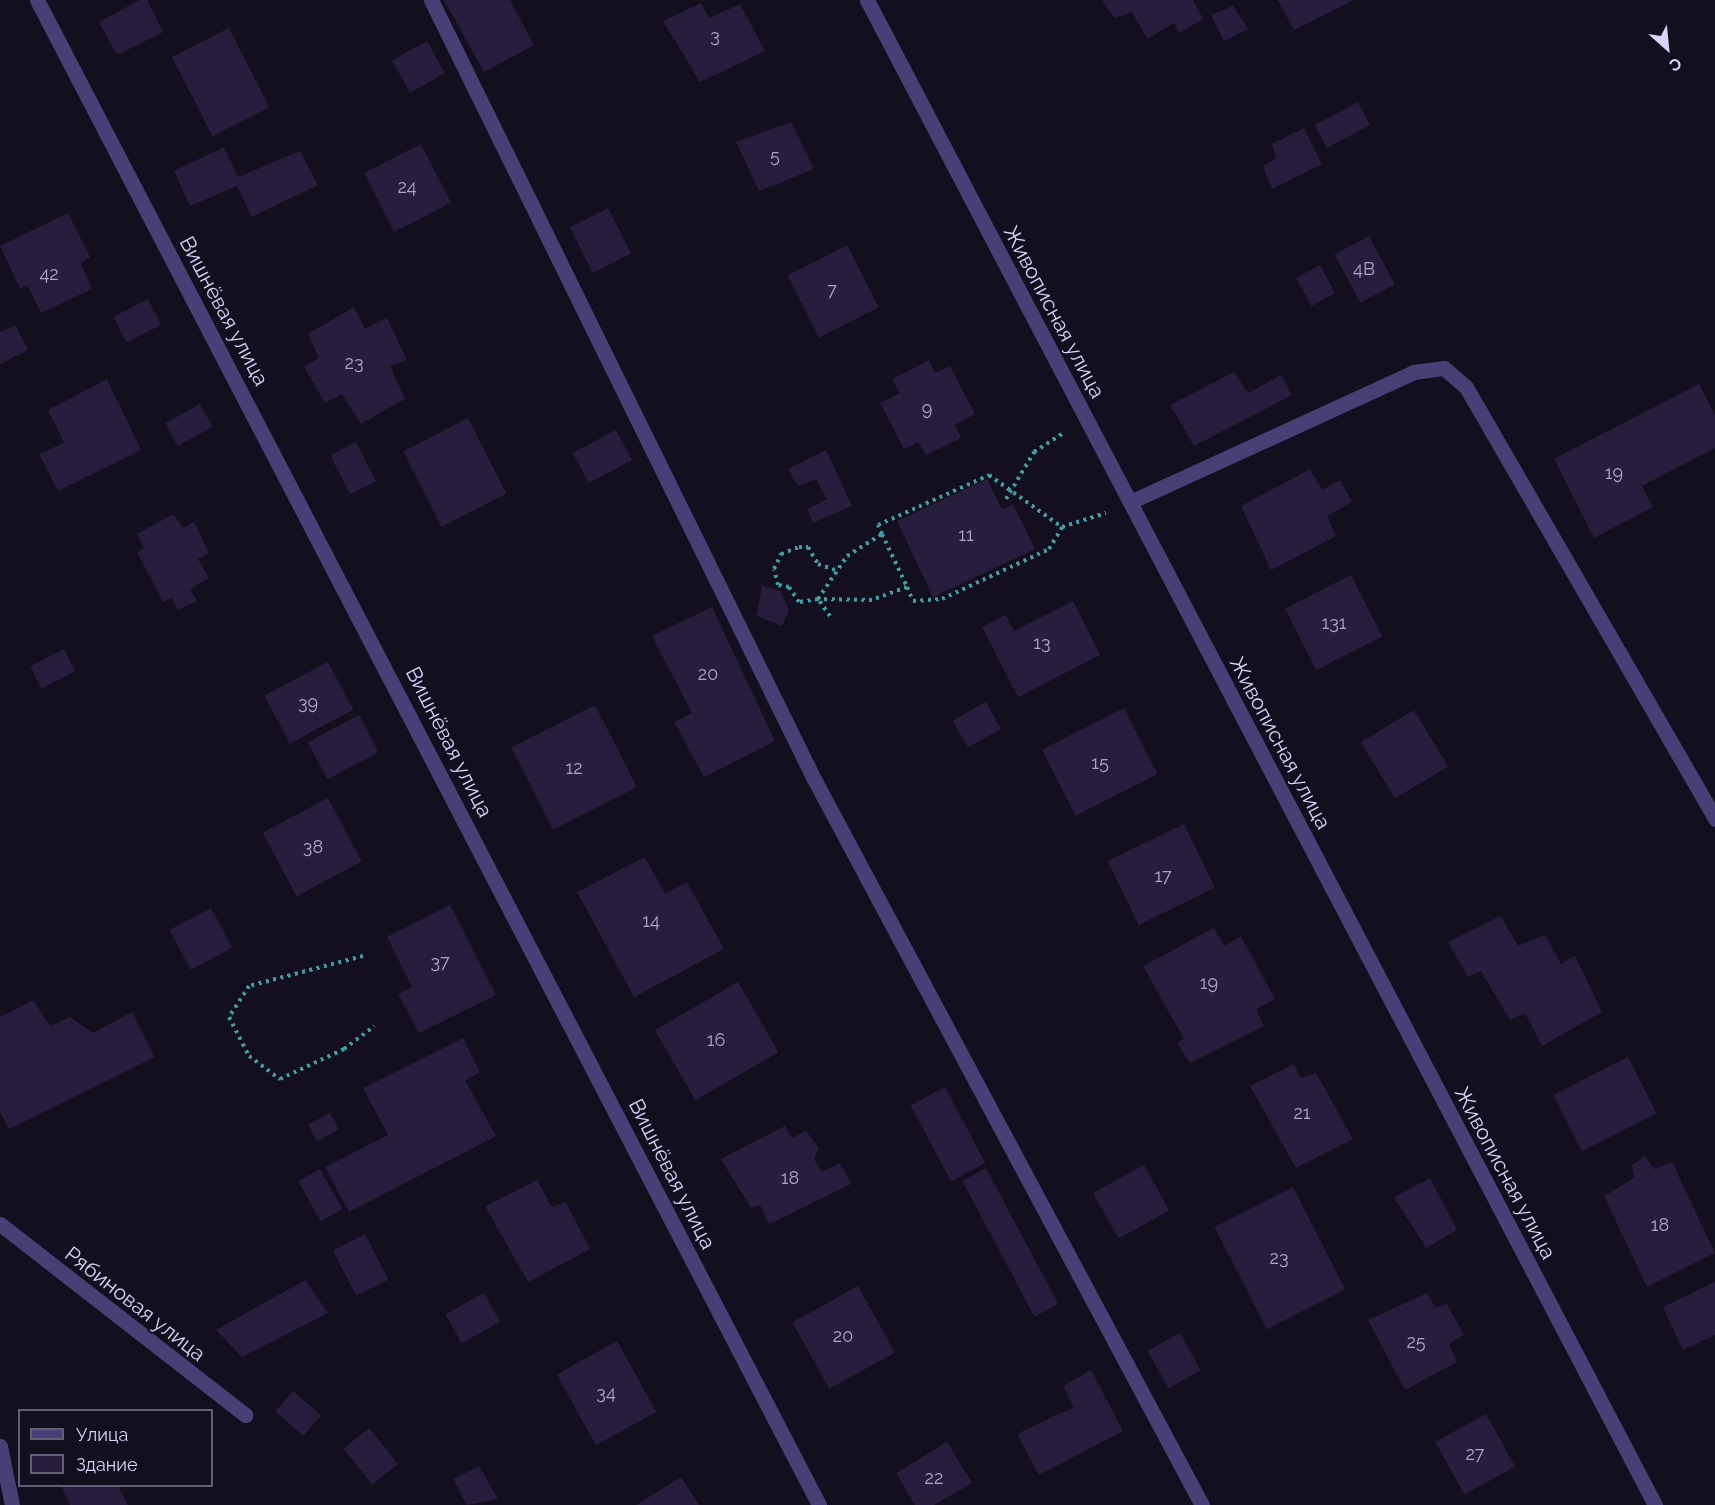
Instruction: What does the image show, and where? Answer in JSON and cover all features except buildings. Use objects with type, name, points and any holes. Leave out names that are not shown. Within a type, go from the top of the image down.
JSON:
[{"type":"street","name":"Вишнёвая улица","points":[[37,0],[819,1505]]},
{"type":"street","points":[[430,0],[814,779],[1202,1505]]},
{"type":"street","name":"Живописная улица","points":[[867,0],[1655,1505]]},
{"type":"street","points":[[1130,502],[1414,372],[1444,368],[1466,387],[1715,819]]},
{"type":"street","name":"Рябиновая улица","points":[[0,1224],[245,1414]]},
{"type":"street","points":[[0,1446],[12,1505]]},
{"type":"path","points":[[1006,499],[1034,452],[1086,418]]},
{"type":"path","points":[[1062,527],[989,475],[878,525],[913,601],[942,599],[1049,549],[1062,527],[1130,502]]},
{"type":"path","points":[[818,599],[836,570],[859,545],[882,534]]},
{"type":"path","points":[[799,608],[789,587],[778,585],[774,569],[781,554],[808,547],[819,564],[836,570]]},
{"type":"path","points":[[798,602],[818,599],[872,600],[907,587]]},
{"type":"path","points":[[818,599],[830,616]]},
{"type":"path","points":[[363,956],[249,986],[229,1017],[249,1056],[280,1079],[344,1049],[374,1026]]}]
